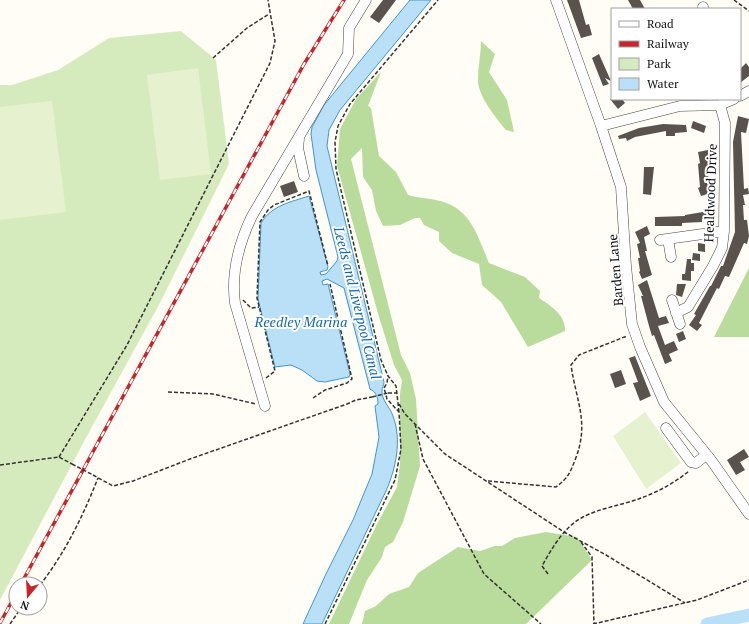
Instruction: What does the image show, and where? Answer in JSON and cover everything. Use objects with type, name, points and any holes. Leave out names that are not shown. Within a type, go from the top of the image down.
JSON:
[{"type":"street","points":[[261,405],[239,320],[234,288],[236,264],[243,234],[252,216],[348,54],[350,28],[366,0]]},
{"type":"street","name":"Barden Lane","points":[[556,0],[602,126],[621,187],[626,266],[632,324],[664,402],[706,455],[749,514]]},
{"type":"street","points":[[602,126],[680,102],[720,105],[732,100]]},
{"type":"street","name":"Healdwood Drive","points":[[676,313],[688,307],[722,248],[724,231],[724,123],[720,105]]},
{"type":"street","points":[[298,139],[298,148],[304,176]]},
{"type":"street","points":[[671,257],[664,239],[724,231]]},
{"type":"street","points":[[672,300],[680,324]]},
{"type":"street","points":[[666,428],[688,460],[696,463],[706,455]]},
{"type":"path","points":[[59,456],[127,345],[270,63],[275,41],[269,14],[268,0]]},
{"type":"path","points":[[325,624],[395,480],[401,449],[399,404],[396,386],[388,376],[381,360],[336,169],[335,142],[338,126],[350,104],[438,0]]},
{"type":"path","points":[[734,0],[749,11]]},
{"type":"path","points":[[213,58],[247,28],[269,14]]},
{"type":"path","points":[[266,380],[266,376],[275,371],[257,298],[260,222],[274,205],[308,191],[328,266]]},
{"type":"path","points":[[313,398],[325,390],[347,383],[352,379],[330,284]]},
{"type":"path","points":[[234,288],[251,308],[259,308]]},
{"type":"path","points":[[486,481],[556,487],[567,479],[578,451],[583,431],[578,396],[571,365],[579,355],[636,333]]},
{"type":"path","points":[[388,376],[387,383],[384,388],[387,399],[399,412]]},
{"type":"path","points":[[168,392],[213,394],[261,405]]},
{"type":"path","points":[[0,465],[59,456],[93,476],[114,486],[133,481],[190,459],[356,400],[388,393],[397,393]]},
{"type":"path","points":[[399,404],[415,424],[444,454],[564,532],[685,603]]},
{"type":"path","points":[[415,424],[423,459],[484,574],[541,624]]},
{"type":"path","points":[[548,574],[542,566],[564,532],[583,517],[642,498],[688,472],[696,463]]},
{"type":"path","points":[[46,576],[66,547],[86,508],[98,478]]},
{"type":"path","points":[[579,541],[592,557],[594,624],[685,603],[749,580]]},
{"type":"green space","points":[[181,31],[216,60],[229,164],[160,303],[13,576],[8,576],[8,585],[0,600],[0,85],[12,85],[58,70],[109,38]]},
{"type":"green space","points":[[481,41],[495,54],[489,72],[507,100],[514,132],[506,130],[488,106],[481,92],[478,79]]},
{"type":"green space","points":[[198,68],[211,174],[160,180],[147,75]]},
{"type":"green space","points":[[381,72],[368,106],[371,108],[379,156],[396,172],[408,195],[436,200],[448,204],[465,216],[476,233],[489,263],[525,277],[540,291],[539,298],[553,308],[563,320],[565,331],[528,347],[501,302],[482,285],[479,264],[452,253],[439,241],[439,232],[424,225],[420,218],[415,218],[400,225],[383,226],[376,211],[372,190],[363,177],[362,148],[351,159],[401,355],[410,373],[416,399],[420,466],[403,522],[393,542],[385,547],[382,557],[367,580],[349,624],[329,624],[377,524],[397,487],[400,464],[400,394],[402,380],[394,365],[379,317],[337,166],[340,129],[356,99]]},
{"type":"green space","points":[[52,101],[66,212],[0,220],[0,107]]},
{"type":"green space","points":[[749,268],[749,337],[714,337]]},
{"type":"green space","points":[[645,412],[681,463],[646,489],[613,436]]},
{"type":"green space","points":[[546,532],[577,537],[592,560],[526,624],[362,624],[365,611],[376,606],[389,594],[409,587],[418,573],[458,547],[480,551],[495,546],[502,546],[515,538]]},
{"type":"water","points":[[410,0],[431,0],[340,110],[329,130],[327,146],[384,382],[382,394],[392,413],[396,425],[397,454],[393,473],[386,491],[322,624],[303,624],[353,520],[372,474],[379,437],[375,406],[378,404],[378,401],[375,393],[370,389],[344,288],[327,279],[322,281],[323,285],[328,284],[350,374],[349,377],[325,382],[317,381],[302,370],[291,365],[275,367],[258,299],[261,223],[265,217],[276,208],[309,196],[328,267],[327,270],[320,272],[321,275],[326,274],[337,261],[338,257],[316,170],[311,134],[312,127],[324,105]]},
{"type":"building","points":[[383,0],[396,0],[379,23],[370,17]]},
{"type":"building","points":[[567,0],[579,0],[586,25],[589,24],[592,35],[581,38]]},
{"type":"building","points":[[628,0],[640,0],[644,8],[632,8]]},
{"type":"building","points":[[599,54],[611,81],[605,78],[609,84],[603,86],[592,58]]},
{"type":"building","points":[[746,63],[749,67],[749,76],[741,82],[741,68]]},
{"type":"building","points":[[610,99],[623,100],[625,103],[618,109]]},
{"type":"building","points":[[738,116],[749,119],[746,133],[741,132],[744,189],[748,188],[749,194],[743,195],[745,205],[743,205],[744,220],[747,220],[749,236],[747,244],[744,243],[729,277],[725,276],[719,289],[717,288],[699,323],[702,325],[697,331],[689,325],[696,315],[694,314],[721,266],[723,266],[735,232],[733,142]]},
{"type":"building","points":[[693,121],[706,126],[704,133],[691,128]]},
{"type":"building","points":[[663,124],[686,125],[687,132],[675,133],[675,136],[666,136],[666,131],[635,137],[627,141],[626,138],[619,139],[618,136],[639,128]]},
{"type":"building","points":[[708,150],[710,169],[707,169],[709,181],[707,181],[711,193],[701,196],[698,188],[700,187],[698,164],[700,163],[698,152]]},
{"type":"building","points":[[644,167],[654,167],[651,195],[643,194]]},
{"type":"building","points":[[294,181],[298,192],[284,197],[280,186]]},
{"type":"building","points":[[703,208],[711,208],[711,219],[702,219],[702,222],[682,223],[682,226],[655,226],[655,217],[685,216],[703,212]]},
{"type":"building","points":[[647,226],[650,234],[644,237],[647,251],[645,251],[652,275],[642,279],[639,272],[638,258],[640,258],[637,244],[640,243],[635,232]]},
{"type":"building","points":[[698,243],[705,244],[705,252],[698,251]]},
{"type":"building","points":[[693,253],[700,254],[700,261],[692,260]]},
{"type":"building","points":[[687,259],[691,259],[691,263],[694,263],[694,271],[691,271],[691,281],[682,280],[682,274],[685,274]]},
{"type":"building","points":[[647,280],[659,318],[666,316],[669,323],[658,326],[665,345],[674,341],[678,350],[669,354],[672,361],[665,364],[654,335],[652,336],[641,296],[643,296],[638,285]]},
{"type":"building","points":[[677,284],[686,284],[682,297],[676,295]]},
{"type":"building","points":[[683,331],[686,339],[679,342],[676,334]]},
{"type":"building","points":[[635,356],[651,396],[640,401],[633,383],[638,382],[629,358]]},
{"type":"building","points":[[621,370],[626,384],[615,388],[610,374]]},
{"type":"building","points":[[744,449],[749,457],[740,462],[745,470],[736,475],[727,460]]},
{"type":"waterway","points":[[707,624],[749,615]]},
{"type":"railway","points":[[25,576],[304,64],[344,0]]},
{"type":"railway","points":[[0,623],[8,608]]},
{"type":"water label","name":"Leeds and Liverpool Canal","points":[[358,303]]},
{"type":"water label","name":"Reedley Marina","points":[[301,321]]}]
